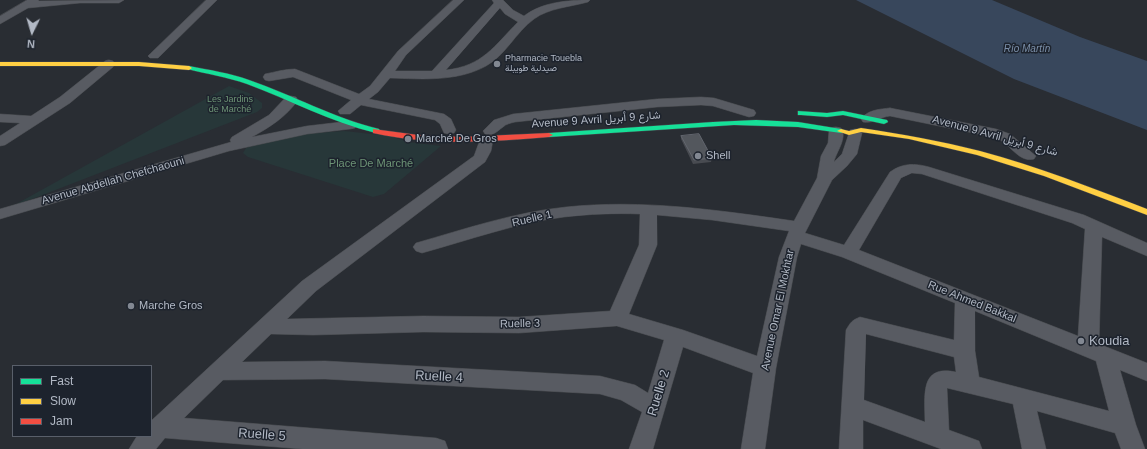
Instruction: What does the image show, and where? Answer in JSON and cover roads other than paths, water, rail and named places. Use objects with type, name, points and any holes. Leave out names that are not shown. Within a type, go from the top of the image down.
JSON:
[{"type":"highway","points":[[0,56],[60,55]]},
{"type":"highway","points":[[0,68],[163,56],[193,59]]},
{"type":"highway","points":[[0,64],[101,61],[177,66],[222,74],[248,82],[291,100]]},
{"type":"highway","points":[[265,76],[282,84]]},
{"type":"highway","name":"Avenue 9 Avril شارع 9 أبريل","points":[[291,100],[350,118],[384,134],[429,138],[734,123],[795,124],[834,130],[860,125],[895,124]]},
{"type":"highway","points":[[723,114],[753,113]]},
{"type":"highway","name":"Avenue 9 Avril شارع 9 أبريل","points":[[792,113],[827,115],[843,113],[860,125],[1000,158],[1070,181],[1147,212]]},
{"type":"highway","points":[[827,115],[823,118],[823,121],[834,130]]},
{"type":"highway","name":"Avenue 9 Avril شارع 9 أبريل","points":[[436,128],[488,136],[602,122]]},
{"type":"highway","name":"Avenue 9 Avril شارع 9 أبريل","points":[[1005,149],[1033,157]]},
{"type":"street","points":[[0,21],[30,2],[132,0]]},
{"type":"street","points":[[163,56],[212,0]]},
{"type":"street","points":[[350,118],[360,100],[387,74],[402,54],[459,0]]},
{"type":"street","points":[[387,74],[434,75],[467,70],[488,60],[525,21],[534,14],[558,3],[585,0]]},
{"type":"street","points":[[434,75],[498,1],[509,12],[525,21]]},
{"type":"street","points":[[0,142],[65,100],[101,61]]},
{"type":"street","points":[[265,76],[287,73],[295,74],[360,100],[439,117],[446,122],[449,130]]},
{"type":"street","name":"Avenue Abdellah Chefchaouni","points":[[226,146],[276,118],[291,100]]},
{"type":"street","points":[[152,436],[218,370],[309,286],[354,251],[480,159],[488,136],[499,123],[514,118],[657,103],[708,102],[753,113]]},
{"type":"street","points":[[860,125],[879,113],[890,112],[991,132],[1005,137],[1033,157]]},
{"type":"street","points":[[0,118],[34,120]]},
{"type":"street","name":"Avenue Abdellah Chefchaouni","points":[[0,214],[226,146],[307,130],[350,118]]},
{"type":"street","name":"Avenue Omar El Mokhtar","points":[[825,178],[840,166],[852,152],[860,125]]},
{"type":"street","name":"Avenue Omar El Mokhtar","points":[[753,449],[765,368],[788,257],[798,232],[825,178],[828,156],[835,143],[834,130]]},
{"type":"street","points":[[848,253],[895,175],[902,170],[908,169],[924,170],[1068,216],[1094,225],[1147,250]]},
{"type":"street","points":[[617,318],[648,245],[649,214],[645,209]]},
{"type":"street","name":"Ruelle 1","points":[[422,247],[538,217],[563,212],[586,210],[645,209],[722,216],[798,232]]},
{"type":"street","points":[[1094,225],[1097,352],[1133,449]]},
{"type":"street","name":"Rue Ahmed Bakkal","points":[[798,232],[1147,372]]},
{"type":"street","points":[[965,300],[964,351],[969,383]]},
{"type":"street","name":"Ruelle 3","points":[[266,326],[313,327],[431,324],[519,325],[558,323],[590,318],[617,318],[676,336],[765,368]]},
{"type":"street","points":[[851,449],[856,330],[860,325],[964,351]]},
{"type":"street","name":"Ruelle 2","points":[[641,449],[655,408],[676,336]]},
{"type":"street","name":"Ruelle 4","points":[[218,370],[325,370],[600,386],[627,392],[655,408]]},
{"type":"street","points":[[937,437],[936,387],[941,379],[969,383],[1124,425]]},
{"type":"street","points":[[1023,397],[1034,449]]},
{"type":"street","points":[[852,406],[970,449]]},
{"type":"street","name":"Ruelle 5","points":[[160,427],[436,449]]},
{"type":"street","points":[[141,449],[151,437]]},
{"type":"water","name":"Río Martín","points":[[856,0],[992,0],[1080,37],[1147,61],[1147,130],[1014,79]]},
{"type":"place","name":"Pharmacie Touebla صيدلية طويبلة","points":[[497,64]]},
{"type":"place","name":"Marché De Gros","points":[[408,139]]},
{"type":"place","name":"Shell","points":[[698,156]]},
{"type":"place","name":"Marche Gros","points":[[131,306]]},
{"type":"place","name":"Koudia","points":[[1081,341]]},
{"type":"park label","name":"Les Jardins de Marché","points":[[230,106]]},
{"type":"park label","name":"Place De Marché","points":[[371,164]]}]
